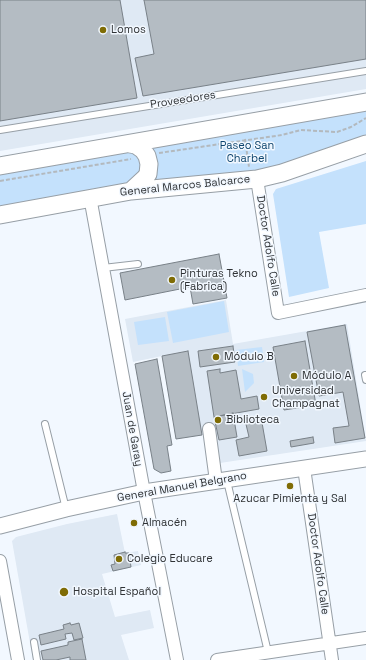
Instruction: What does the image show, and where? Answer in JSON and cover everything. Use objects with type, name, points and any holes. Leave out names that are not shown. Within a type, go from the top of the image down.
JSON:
[{"type":"main road","points":[[0,166],[366,102]]},
{"type":"main road","points":[[130,144],[140,147],[147,156],[149,164],[148,174],[131,191]]},
{"type":"main road","name":"General Marcos Balcarce","points":[[0,214],[131,191],[254,179],[282,173],[366,144]]},
{"type":"street","name":"Doctor Adolfo Calle","points":[[254,179],[278,313],[366,295]]},
{"type":"street","name":"Juan de Garay","points":[[90,198],[144,492],[177,660]]},
{"type":"street","points":[[209,429],[221,480]]},
{"type":"street","name":"General Manuel Belgrano","points":[[0,526],[66,509],[144,492],[366,459]]},
{"type":"street","name":"Doctor Adolfo Calle","points":[[304,468],[332,660]]},
{"type":"street","points":[[0,561],[18,660]]},
{"type":"street","points":[[217,660],[366,638]]},
{"type":"lane","name":"Proveedores","points":[[0,130],[366,71]]},
{"type":"lane","points":[[103,268],[138,264]]},
{"type":"lane","points":[[45,424],[66,509]]},
{"type":"lane","points":[[221,480],[268,652]]},
{"type":"lane","points":[[34,642],[38,660]]},
{"type":"path","points":[[0,181],[306,130],[337,132],[366,118]]},
{"type":"path","points":[[242,124],[254,179]]},
{"type":"shaded area","points":[[0,0],[366,0],[366,89],[0,151]]},
{"type":"shaded area","name":"Universidad Champagnat","points":[[226,300],[233,344],[347,324],[366,441],[220,463],[214,433],[176,439],[162,356],[133,362],[125,319]]},
{"type":"shaded area","name":"Hospital Español","points":[[117,514],[125,553],[138,551],[141,565],[102,574],[115,617],[150,610],[154,628],[121,635],[129,660],[33,660],[12,541],[16,537],[67,524]]},
{"type":"green space","name":"Paseo San Charbel","points":[[366,110],[366,135],[256,173],[150,182],[149,147]]},
{"type":"green space","points":[[132,150],[145,166],[127,185],[97,188],[0,207],[0,172]]},
{"type":"green space","points":[[366,161],[366,224],[319,232],[329,288],[289,297],[273,194],[276,189]]},
{"type":"green space","points":[[224,301],[229,332],[173,343],[167,312]]},
{"type":"green space","points":[[165,317],[169,341],[138,345],[134,322]]},
{"type":"green space","points":[[262,347],[264,362],[238,366],[236,350]]},
{"type":"green space","points":[[242,369],[253,374],[254,383],[245,392]]},
{"type":"building","points":[[0,0],[120,0],[137,98],[0,121]]},
{"type":"building","points":[[144,0],[366,0],[366,59],[143,96],[135,58],[154,54]]},
{"type":"building","name":"Pinturas Tekno (Fabrica)","points":[[219,254],[227,298],[193,304],[190,287],[125,300],[120,273]]},
{"type":"building","points":[[345,325],[365,438],[335,443],[333,428],[349,426],[343,392],[319,396],[307,332]]},
{"type":"building","name":"Módulo A","points":[[305,341],[316,405],[284,410],[273,347]]},
{"type":"building","name":"Módulo B","points":[[233,346],[235,362],[200,367],[198,351]]},
{"type":"building","points":[[188,351],[202,435],[176,439],[162,356]]},
{"type":"building","points":[[157,359],[172,445],[167,446],[171,471],[161,473],[154,469],[135,364]]},
{"type":"building","points":[[220,369],[220,373],[236,370],[241,399],[257,396],[259,409],[214,417],[207,371]]},
{"type":"building","points":[[233,413],[237,437],[219,440],[214,417]]},
{"type":"building","points":[[261,417],[267,451],[239,456],[236,440],[249,437],[245,420]]},
{"type":"building","points":[[313,437],[314,443],[291,447],[290,441]]},
{"type":"building","points":[[125,552],[129,553],[131,567],[113,571],[111,565],[115,564],[114,555]]},
{"type":"building","points":[[70,623],[71,625],[79,623],[83,638],[74,640],[72,633],[65,634],[66,639],[41,645],[39,635],[64,629],[63,625]]},
{"type":"building","points":[[82,639],[86,660],[70,660],[70,657],[56,660],[43,660],[41,651],[68,645],[68,642]]},
{"type":"place","name":"Lomos","points":[[103,30]]},
{"type":"place","name":"Pinturas Tekno (Fabrica)","points":[[172,280]]},
{"type":"place","name":"Módulo B","points":[[216,357]]},
{"type":"place","name":"Módulo A","points":[[294,376]]},
{"type":"place","name":"Universidad Champagnat","points":[[264,397]]},
{"type":"place","name":"Biblioteca","points":[[218,420]]},
{"type":"place","name":"Azucar Pimienta y Sal","points":[[290,486]]},
{"type":"place","name":"Almacén","points":[[134,523]]},
{"type":"place","name":"Colegio Educare","points":[[119,559]]},
{"type":"place","name":"Hospital Español","points":[[64,592]]}]
